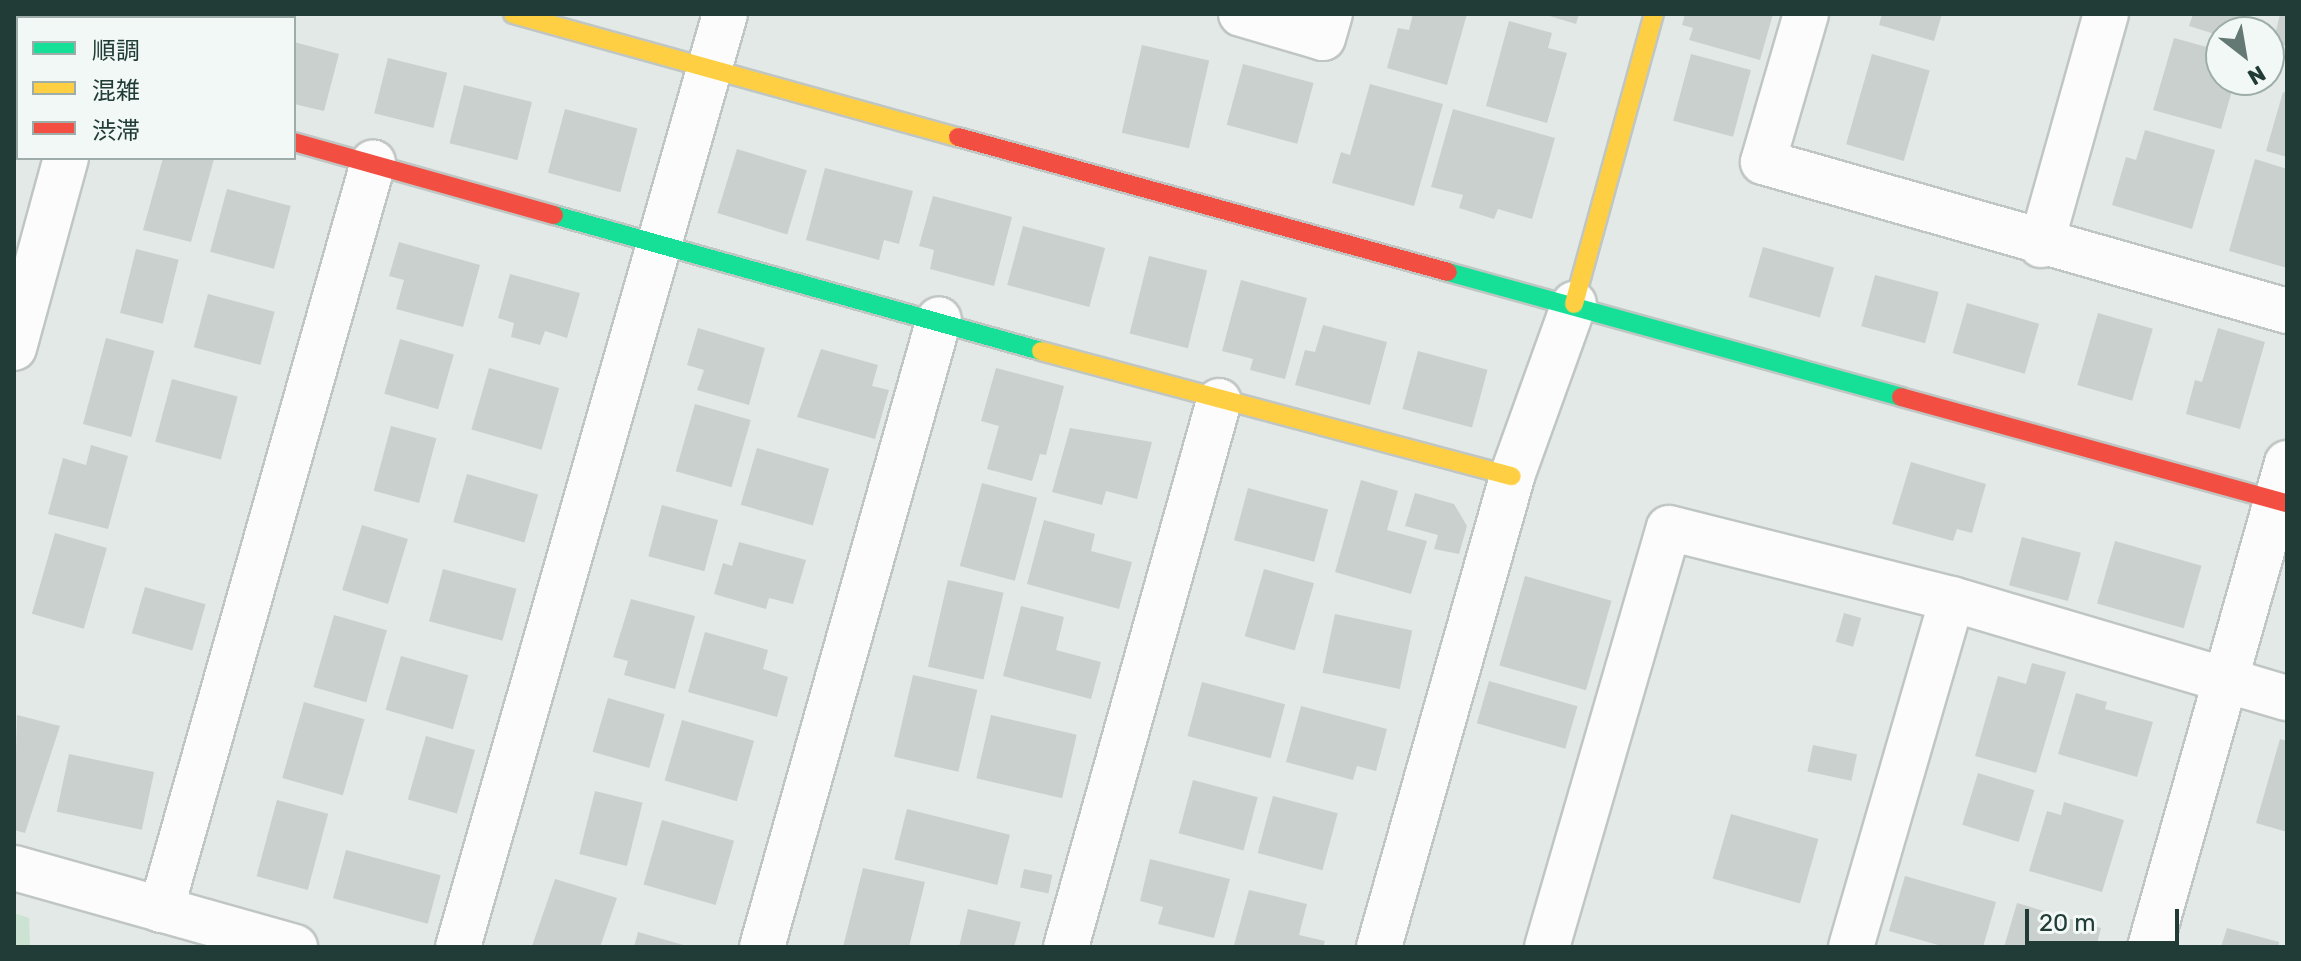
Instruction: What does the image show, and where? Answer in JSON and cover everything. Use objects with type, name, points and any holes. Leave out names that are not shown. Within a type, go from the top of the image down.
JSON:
[{"type":"street","points":[[513,14],[1574,304],[2284,489],[2150,947]]},
{"type":"street","points":[[458,947],[725,14]]},
{"type":"street","points":[[1241,14],[1323,38],[1330,14]]},
{"type":"street","points":[[1379,947],[1512,476],[1574,304],[1654,14]]},
{"type":"street","points":[[1806,14],[1763,162],[2041,245],[2287,311]]},
{"type":"street","points":[[2041,245],[2106,14]]},
{"type":"street","points":[[296,143],[658,240],[1219,401],[1512,476]]},
{"type":"street","points":[[14,348],[65,160]]},
{"type":"street","points":[[161,910],[373,163]]},
{"type":"street","points":[[762,947],[939,319]]},
{"type":"street","points":[[1066,947],[1219,401]]},
{"type":"street","points":[[1547,947],[1669,528],[1952,599],[2287,698]]},
{"type":"street","points":[[1851,947],[1952,599]]},
{"type":"street","points":[[14,868],[295,947]]},
{"type":"green space","points":[[14,913],[29,918],[30,947],[14,947]]},
{"type":"building","points":[[68,14],[128,14],[98,16]]},
{"type":"building","points":[[1413,14],[1467,14],[1447,85],[1387,68],[1398,28],[1409,30]]},
{"type":"building","points":[[1543,14],[1579,14],[1576,24]]},
{"type":"building","points":[[1685,14],[1773,14],[1760,60],[1689,40],[1693,28],[1682,25]]},
{"type":"building","points":[[1882,14],[1942,14],[1934,41],[1879,25]]},
{"type":"building","points":[[2193,14],[2245,14],[2205,16],[2205,31],[2189,26]]},
{"type":"building","points":[[2287,14],[2287,46],[2285,16],[2280,16]]},
{"type":"building","points":[[1509,21],[1552,33],[1548,48],[1567,53],[1547,123],[1486,106]]},
{"type":"building","points":[[2174,38],[2205,47],[2205,96],[2230,96],[2221,129],[2153,110]]},
{"type":"building","points":[[296,43],[339,54],[324,111],[296,104]]},
{"type":"building","points":[[1142,45],[1209,61],[1189,148],[1122,133]]},
{"type":"building","points":[[1691,54],[1751,70],[1733,137],[1673,121]]},
{"type":"building","points":[[1872,54],[1930,71],[1904,161],[1846,144]]},
{"type":"building","points":[[388,58],[447,73],[433,128],[374,113]]},
{"type":"building","points":[[1243,64],[1314,83],[1297,144],[1227,125]]},
{"type":"building","points":[[1370,84],[1443,104],[1414,206],[1332,183],[1341,152],[1350,155]]},
{"type":"building","points":[[464,85],[532,102],[517,160],[449,143]]},
{"type":"building","points":[[2287,93],[2287,157],[2266,151],[2282,96]]},
{"type":"building","points":[[565,109],[637,128],[620,192],[548,173]]},
{"type":"building","points":[[1453,109],[1555,138],[1532,219],[1498,209],[1494,219],[1459,208],[1463,195],[1431,187]]},
{"type":"building","points":[[2145,130],[2215,150],[2192,229],[2112,205],[2126,157],[2136,160]]},
{"type":"building","points":[[737,149],[807,170],[787,234],[717,213]]},
{"type":"building","points":[[2255,159],[2287,169],[2287,268],[2229,251]]},
{"type":"building","points":[[162,160],[214,160],[191,242],[143,230]]},
{"type":"building","points":[[825,168],[913,191],[899,244],[884,240],[879,260],[806,240]]},
{"type":"building","points":[[227,189],[291,206],[274,269],[210,252]]},
{"type":"building","points":[[933,196],[1012,217],[994,286],[930,269],[934,250],[919,246]]},
{"type":"building","points":[[1023,226],[1105,248],[1089,307],[1007,285]]},
{"type":"building","points":[[399,242],[480,265],[463,327],[396,309],[404,280],[389,276]]},
{"type":"building","points":[[1763,247],[1834,267],[1820,317],[1749,297]]},
{"type":"building","points":[[136,249],[179,260],[163,324],[120,313]]},
{"type":"building","points":[[1149,256],[1207,271],[1188,348],[1130,334]]},
{"type":"building","points":[[510,274],[580,293],[567,338],[545,331],[540,345],[511,337],[514,323],[498,318]]},
{"type":"building","points":[[1875,275],[1939,292],[1925,343],[1861,326]]},
{"type":"building","points":[[1241,280],[1307,298],[1285,379],[1250,370],[1253,359],[1222,351]]},
{"type":"building","points":[[208,294],[275,312],[260,365],[194,347]]},
{"type":"building","points":[[1967,303],[2039,324],[2025,374],[1953,353]]},
{"type":"building","points":[[2098,313],[2153,329],[2132,401],[2077,385]]},
{"type":"building","points":[[1323,325],[1387,342],[1370,405],[1295,385],[1305,350],[1315,352]]},
{"type":"building","points":[[698,328],[765,348],[749,405],[697,390],[704,370],[687,365]]},
{"type":"building","points":[[2218,328],[2265,342],[2240,429],[2186,414],[2195,380],[2202,382]]},
{"type":"building","points":[[106,338],[154,351],[131,437],[83,424]]},
{"type":"building","points":[[400,339],[454,354],[438,409],[384,394]]},
{"type":"building","points":[[821,349],[878,365],[872,386],[889,390],[875,439],[797,417]]},
{"type":"building","points":[[1418,351],[1488,370],[1472,428],[1402,409]]},
{"type":"building","points":[[489,368],[559,388],[542,450],[471,430]]},
{"type":"building","points":[[996,368],[1064,386],[1046,455],[1040,454],[1032,481],[987,469],[999,426],[981,421]]},
{"type":"building","points":[[172,379],[238,397],[221,459],[155,442]]},
{"type":"building","points":[[695,404],[751,420],[731,487],[676,471]]},
{"type":"building","points":[[391,426],[436,438],[419,503],[374,491]]},
{"type":"building","points":[[1070,428],[1152,442],[1137,499],[1106,491],[1102,505],[1052,492]]},
{"type":"building","points":[[91,445],[128,456],[108,529],[48,514],[63,458],[86,465]]},
{"type":"building","points":[[757,448],[829,469],[813,525],[741,505]]},
{"type":"building","points":[[1911,462],[1986,484],[1972,533],[1957,529],[1953,541],[1892,524]]},
{"type":"building","points":[[467,474],[538,494],[524,542],[453,522]]},
{"type":"building","points":[[1361,480],[1398,491],[1387,530],[1427,541],[1411,594],[1335,572]]},
{"type":"building","points":[[982,483],[1037,498],[1015,581],[960,566]]},
{"type":"building","points":[[1248,488],[1328,509],[1314,562],[1234,540]]},
{"type":"building","points":[[1415,493],[1454,504],[1467,526],[1459,554],[1434,549],[1438,535],[1405,526]]},
{"type":"building","points":[[662,505],[718,520],[704,571],[648,556]]},
{"type":"building","points":[[1044,520],[1095,534],[1091,551],[1132,562],[1119,609],[1027,584]]},
{"type":"building","points":[[362,525],[408,539],[388,604],[342,590]]},
{"type":"building","points":[[55,533],[107,548],[84,629],[32,614]]},
{"type":"building","points":[[2022,537],[2081,553],[2068,601],[2009,585]]},
{"type":"building","points":[[2115,541],[2202,566],[2184,628],[2097,603]]},
{"type":"building","points":[[739,542],[806,560],[793,604],[769,598],[766,609],[714,594],[723,563],[732,566]]},
{"type":"building","points":[[443,569],[516,589],[502,641],[429,621]]},
{"type":"building","points":[[1264,569],[1314,583],[1295,651],[1245,636]]},
{"type":"building","points":[[1525,576],[1612,601],[1586,690],[1499,665]]},
{"type":"building","points":[[948,580],[1004,593],[984,680],[928,667]]},
{"type":"building","points":[[145,587],[206,604],[192,651],[132,633]]},
{"type":"building","points":[[631,599],[695,616],[675,689],[624,675],[628,661],[613,657]]},
{"type":"building","points":[[1021,606],[1064,617],[1056,650],[1101,662],[1091,699],[1003,676]]},
{"type":"building","points":[[1844,613],[1861,618],[1853,647],[1836,642]]},
{"type":"building","points":[[1335,614],[1412,630],[1400,689],[1323,673]]},
{"type":"building","points":[[334,615],[387,630],[366,702],[313,687]]},
{"type":"building","points":[[705,632],[768,650],[763,669],[788,677],[777,717],[688,692]]},
{"type":"building","points":[[401,656],[468,675],[453,729],[386,710]]},
{"type":"building","points":[[2032,663],[2066,672],[2036,773],[1975,756],[1998,676],[2026,684]]},
{"type":"building","points":[[913,675],[977,690],[958,772],[894,757]]},
{"type":"building","points":[[1489,681],[1577,706],[1565,749],[1477,723]]},
{"type":"building","points":[[1202,682],[1285,704],[1271,758],[1188,736]]},
{"type":"building","points":[[2076,693],[2107,702],[2105,709],[2153,722],[2137,777],[2058,754]]},
{"type":"building","points":[[608,698],[665,714],[649,768],[593,752]]},
{"type":"building","points":[[304,702],[365,719],[343,795],[282,778]]},
{"type":"building","points":[[1301,706],[1387,729],[1376,771],[1357,766],[1353,780],[1286,762]]},
{"type":"building","points":[[17,715],[60,726],[25,833],[14,830]]},
{"type":"building","points":[[991,715],[1077,735],[1062,798],[976,778]]},
{"type":"building","points":[[682,720],[754,741],[737,801],[665,781]]},
{"type":"building","points":[[426,736],[475,750],[457,814],[408,799]]},
{"type":"building","points":[[2280,739],[2287,741],[2287,832],[2256,823]]},
{"type":"building","points":[[1813,745],[1857,754],[1851,781],[1807,771]]},
{"type":"building","points":[[69,754],[154,772],[142,830],[57,812]]},
{"type":"building","points":[[1978,773],[2034,790],[2019,842],[1962,825]]},
{"type":"building","points":[[1193,780],[1258,797],[1243,850],[1179,833]]},
{"type":"building","points":[[595,791],[643,803],[627,866],[579,854]]},
{"type":"building","points":[[1273,796],[1338,813],[1322,870],[1258,853]]},
{"type":"building","points":[[277,800],[328,814],[308,890],[257,876]]},
{"type":"building","points":[[2064,802],[2124,820],[2102,892],[2029,871],[2047,811],[2061,815]]},
{"type":"building","points":[[907,809],[1010,835],[997,885],[894,859]]},
{"type":"building","points":[[1731,814],[1818,839],[1800,903],[1713,878]]},
{"type":"building","points":[[662,820],[734,841],[716,905],[644,884]]},
{"type":"building","points":[[346,850],[441,875],[428,924],[333,898]]},
{"type":"building","points":[[1150,859],[1230,879],[1214,938],[1158,924],[1163,907],[1140,901]]},
{"type":"building","points":[[863,868],[925,882],[909,947],[843,947]]},
{"type":"building","points":[[1024,869],[1052,875],[1048,894],[1020,888]]},
{"type":"building","points":[[1905,876],[1996,902],[1983,947],[1945,947],[1889,931]]},
{"type":"building","points":[[555,879],[617,898],[600,947],[532,946]]},
{"type":"building","points":[[1249,890],[1307,904],[1299,935],[1325,941],[1323,947],[1234,945]]},
{"type":"building","points":[[2017,903],[2101,928],[2096,947],[2004,947]]},
{"type":"building","points":[[968,909],[1021,922],[1014,947],[959,947]]},
{"type":"building","points":[[2227,928],[2279,942],[2278,947],[2221,947]]},
{"type":"building","points":[[638,932],[687,946],[687,947],[634,947]]},
{"type":"traffic: fast","points":[[554,215],[1041,351]]},
{"type":"traffic: fast","points":[[1448,272],[1901,397]]},
{"type":"traffic: slow","points":[[513,14],[958,137]]},
{"type":"traffic: slow","points":[[1574,304],[1654,14]]},
{"type":"traffic: slow","points":[[1041,351],[1512,476]]},
{"type":"traffic: jam","points":[[958,137],[1448,272]]},
{"type":"traffic: jam","points":[[296,143],[554,215]]},
{"type":"traffic: jam","points":[[1901,397],[2287,503]]}]
